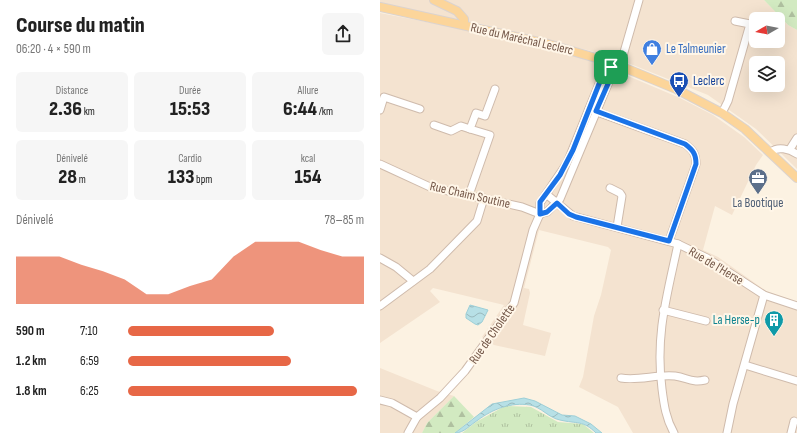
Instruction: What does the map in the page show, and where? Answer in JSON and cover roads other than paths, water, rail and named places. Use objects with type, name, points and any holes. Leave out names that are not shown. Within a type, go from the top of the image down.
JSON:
[{"type":"main road","points":[[434,0],[462,15],[464,25]]},
{"type":"main road","points":[[443,5],[447,16],[446,21]]},
{"type":"main road","name":"Rue du Maréchal Leclerc","points":[[380,7],[548,44],[615,65],[676,89],[722,113],[745,129],[797,178]]},
{"type":"street","name":"Rue de Cholette","points":[[408,433],[417,417],[440,398],[457,380],[514,302],[533,230],[540,214],[540,202],[567,162],[611,77],[639,0]]},
{"type":"street","points":[[722,113],[728,101],[750,24],[735,21]]},
{"type":"street","points":[[470,129],[476,112],[485,116],[495,89]]},
{"type":"street","points":[[380,110],[384,97],[420,109]]},
{"type":"street","name":"Rue de Cholette","points":[[557,203],[562,194],[593,110]]},
{"type":"street","points":[[593,110],[685,144],[693,150],[696,156],[696,164],[669,241]]},
{"type":"street","points":[[434,125],[451,131],[461,126],[490,135],[470,195]]},
{"type":"street","points":[[790,149],[797,138]]},
{"type":"street","points":[[771,152],[774,150],[790,149],[797,154]]},
{"type":"street","name":"Rue Chaim Soutine","points":[[380,164],[430,187],[522,207],[540,214]]},
{"type":"street","points":[[610,188],[620,193],[622,196],[617,227]]},
{"type":"street","name":"Rue de l'Herse","points":[[546,194],[573,216],[678,244],[707,258],[746,285],[764,295],[797,306]]},
{"type":"street","points":[[380,306],[436,263],[477,221],[484,198]]},
{"type":"street","points":[[540,214],[547,212],[557,203]]},
{"type":"street","points":[[674,433],[666,415],[660,377],[660,331],[678,244]]},
{"type":"street","points":[[380,258],[396,266],[413,281]]},
{"type":"street","points":[[727,433],[733,404],[764,295]]},
{"type":"street","points":[[664,310],[706,321]]},
{"type":"street","points":[[745,365],[797,381]]},
{"type":"street","points":[[621,378],[632,380],[674,376],[696,382],[706,380]]},
{"type":"street","points":[[380,400],[392,403],[417,417]]},
{"type":"street","points":[[791,433],[794,421]]},
{"type":"water","points":[[470,305],[488,310],[482,322],[478,325],[466,318]]},
{"type":"water","points":[[524,398],[535,401],[562,415],[575,416],[591,424],[602,433],[596,433],[580,423],[556,419],[534,406],[523,404],[502,407],[484,416],[464,430],[455,433],[492,404]]},
{"type":"place","name":"Le Talmeunier","points":[[652,66]]},
{"type":"place","name":"Leclerc","points":[[679,98]]},
{"type":"place","name":"La Bootique","points":[[758,195]]},
{"type":"place","name":"La Herse-p","points":[[774,337]]}]
